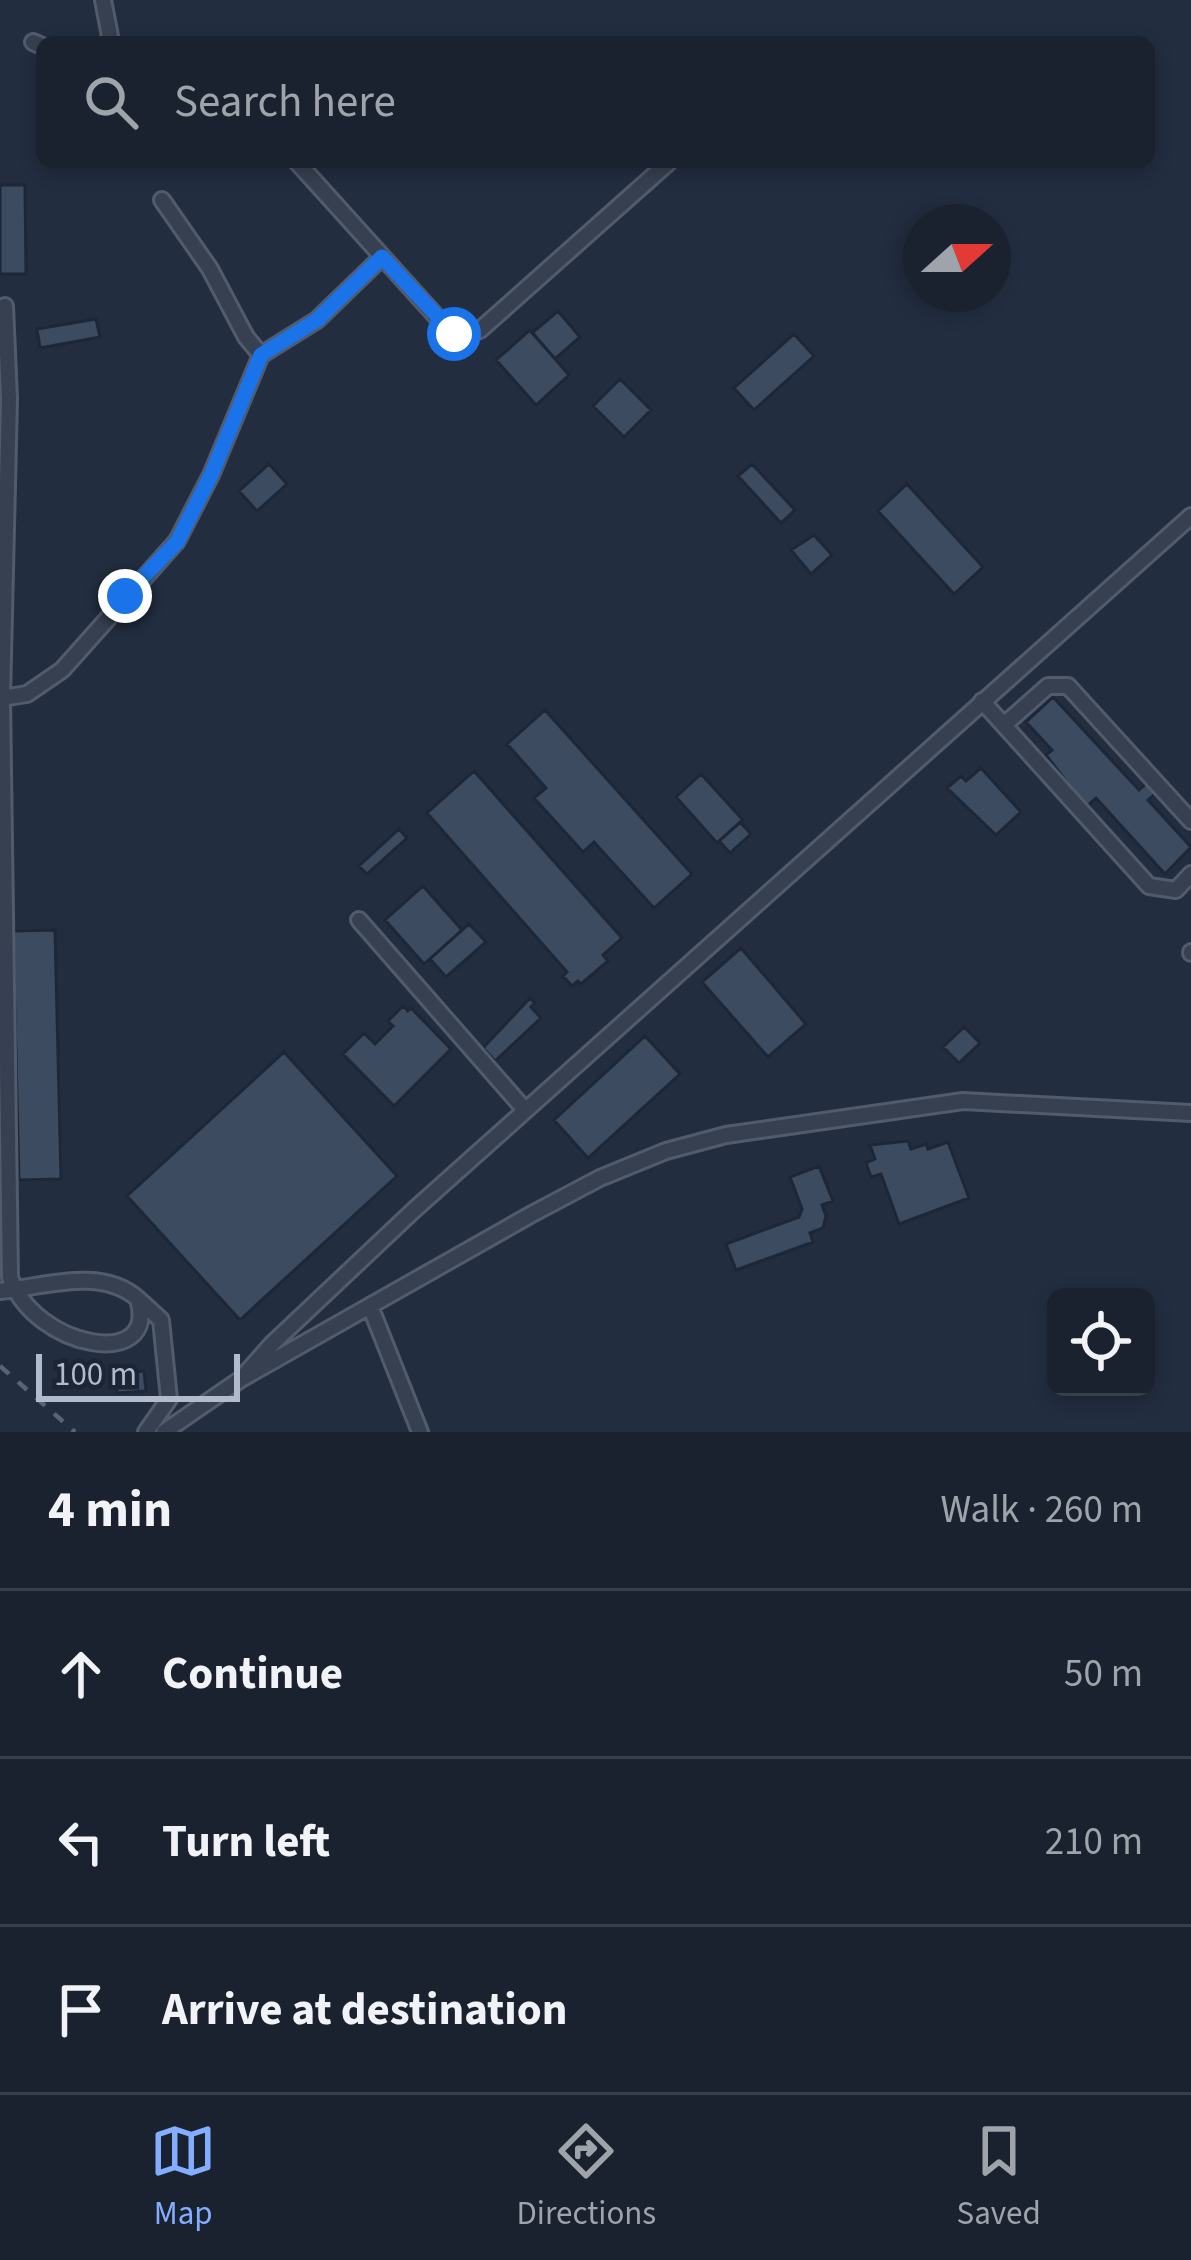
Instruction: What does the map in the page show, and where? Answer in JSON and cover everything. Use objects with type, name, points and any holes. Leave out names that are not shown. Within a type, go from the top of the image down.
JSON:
[{"type":"street","points":[[103,0],[110,36]]},
{"type":"street","points":[[302,168],[443,325],[454,334],[466,335],[480,330],[662,168]]},
{"type":"street","points":[[162,200],[261,355]]},
{"type":"street","points":[[2,698],[27,694],[62,670],[177,542],[261,355],[317,320],[382,257]]},
{"type":"street","points":[[5,306],[9,399],[2,698],[7,1291]]},
{"type":"street","points":[[241,1379],[308,1309],[525,1110],[1191,517]]},
{"type":"street","points":[[1004,725],[1048,686],[1068,686],[1191,821]]},
{"type":"street","points":[[982,701],[1149,886],[1176,890],[1191,874]]},
{"type":"street","points":[[359,920],[525,1110]]},
{"type":"street","points":[[164,1432],[241,1379],[370,1306],[600,1178],[666,1151],[726,1135],[989,1100],[1191,1113]]},
{"type":"street","points":[[7,1291],[77,1281],[108,1282],[127,1289],[161,1320],[169,1399],[146,1432]]},
{"type":"street","points":[[7,1291],[63,1336],[88,1344],[108,1344],[128,1336],[139,1325],[142,1312],[137,1299]]},
{"type":"street","points":[[370,1306],[416,1431]]},
{"type":"building","points":[[0,185],[25,185],[26,274],[0,274]]},
{"type":"building","points":[[558,311],[580,337],[555,359],[532,333]]},
{"type":"building","points":[[96,319],[100,337],[40,348],[37,329]]},
{"type":"building","points":[[530,330],[569,375],[536,405],[496,360]]},
{"type":"building","points":[[794,334],[814,356],[754,410],[734,388]]},
{"type":"building","points":[[620,379],[651,410],[624,437],[593,406]]},
{"type":"building","points":[[269,464],[287,484],[257,511],[239,491]]},
{"type":"building","points":[[752,464],[795,510],[781,523],[738,476]]},
{"type":"building","points":[[907,484],[983,567],[954,594],[878,511]]},
{"type":"building","points":[[814,535],[832,555],[811,574],[791,550]]},
{"type":"building","points":[[1053,697],[1139,790],[1148,782],[1157,792],[1148,800],[1191,847],[1165,874],[1096,798],[1086,807],[1046,755],[1052,750],[1026,722]]},
{"type":"building","points":[[545,710],[692,874],[654,908],[594,842],[583,852],[534,798],[546,788],[507,744]]},
{"type":"building","points":[[981,768],[1021,812],[996,835],[947,788]]},
{"type":"building","points":[[474,771],[622,938],[603,955],[608,961],[581,984],[572,986],[563,976],[567,972],[427,813]]},
{"type":"building","points":[[701,774],[743,820],[717,843],[676,797]]},
{"type":"building","points":[[740,822],[751,834],[730,853],[719,841]]},
{"type":"building","points":[[399,829],[407,838],[367,874],[359,866]]},
{"type":"building","points":[[423,886],[462,930],[424,964],[385,920]]},
{"type":"building","points":[[469,924],[486,942],[446,977],[430,959]]},
{"type":"building","points":[[55,930],[61,1179],[19,1180],[13,931]]},
{"type":"building","points":[[741,948],[806,1024],[768,1057],[702,982]]},
{"type":"building","points":[[530,998],[541,1018],[495,1061],[483,1048]]},
{"type":"building","points":[[403,1006],[408,1011],[411,1008],[451,1049],[394,1106],[343,1054],[364,1033],[375,1044],[393,1026],[388,1021]]},
{"type":"building","points":[[964,1027],[980,1043],[959,1063],[943,1047]]},
{"type":"building","points":[[645,1036],[680,1074],[588,1158],[554,1120]]},
{"type":"building","points":[[284,1052],[397,1176],[240,1320],[127,1196]]},
{"type":"building","points":[[908,1141],[911,1149],[948,1142],[969,1198],[899,1224],[881,1174],[871,1177],[866,1163],[875,1159],[870,1145]]},
{"type":"building","points":[[819,1166],[833,1201],[822,1205],[826,1216],[823,1228],[810,1233],[813,1242],[736,1270],[726,1244],[799,1217],[802,1209],[790,1177]]},
{"type":"building","points":[[144,1371],[146,1391],[117,1393],[116,1373]]},
{"type":"railway","points":[[0,1366],[75,1432]]},
{"type":"route","points":[[125,596],[177,542],[261,355],[317,320],[382,257],[454,334]]}]
